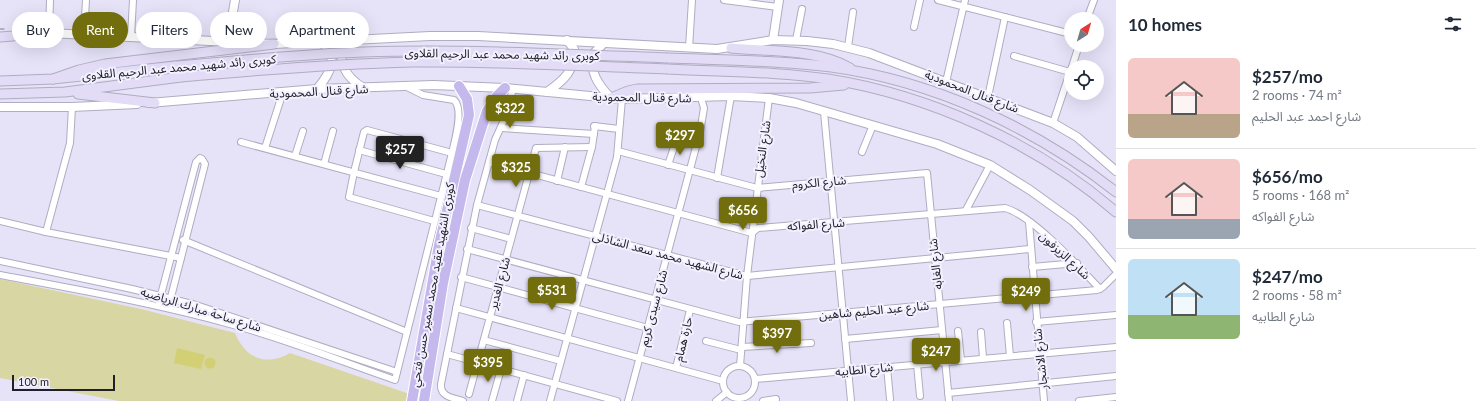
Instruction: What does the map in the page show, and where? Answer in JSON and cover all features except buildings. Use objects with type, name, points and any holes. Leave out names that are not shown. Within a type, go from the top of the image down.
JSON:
[{"type":"main road","name":"شارع قنال المحمودية","points":[[0,37],[12,36]]},
{"type":"main road","points":[[0,81],[53,79],[79,70],[105,64],[274,44]]},
{"type":"main road","points":[[731,48],[822,57],[839,62],[856,72],[928,91],[986,113],[1059,152],[1116,192]]},
{"type":"main road","name":"كوبرى رائد شهيد محمد عبد الرحيم القلاوى","points":[[53,79],[276,57],[393,51],[531,52],[668,58],[804,65],[856,72]]},
{"type":"main road","name":"كوبرى رائد شهيد محمد عبد الرحيم القلاوى","points":[[65,92],[181,77],[414,62],[534,64],[668,69],[806,77],[849,84],[931,107],[1004,137],[1060,170],[1116,212]]},
{"type":"main road","points":[[611,98],[623,92],[637,89],[810,88],[849,84]]},
{"type":"main road","name":"كوبرى الشهيد عقيد محمد سمير حسن فتحي","points":[[412,401],[434,273],[470,110],[465,94],[459,86]]},
{"type":"main road","name":"كوبرى الشهيد عقيد محمد سمير حسن فتحي","points":[[424,401],[449,248],[472,152],[489,106],[509,89]]},
{"type":"main road","points":[[0,94],[65,92],[155,103]]},
{"type":"street","points":[[50,0],[50,12]]},
{"type":"street","points":[[85,12],[86,0]]},
{"type":"street","points":[[131,37],[133,0]]},
{"type":"street","points":[[233,12],[235,0]]},
{"type":"street","points":[[689,48],[692,0]]},
{"type":"street","points":[[724,0],[778,3],[773,40]]},
{"type":"street","points":[[914,27],[920,0]]},
{"type":"street","points":[[938,0],[964,3],[1005,17],[1064,32]]},
{"type":"street","points":[[1090,12],[1094,0]]},
{"type":"street","points":[[946,82],[964,3]]},
{"type":"street","points":[[796,40],[802,9]]},
{"type":"street","points":[[848,47],[853,12]]},
{"type":"street","points":[[988,97],[1005,17]]},
{"type":"street","name":"شارع قنال المحمودية","points":[[369,39],[478,36],[689,48],[731,48],[773,40],[796,40],[848,47],[883,58],[1054,123],[1076,138],[1116,171]]},
{"type":"street","name":"شارع قنال المحمودية","points":[[128,37],[210,40]]},
{"type":"street","points":[[547,92],[564,80],[573,67],[574,49],[567,40]]},
{"type":"street","points":[[604,43],[594,53],[593,71],[598,83],[611,98]]},
{"type":"street","name":"شارع قنال المحمودية","points":[[267,44],[274,44]]},
{"type":"street","points":[[317,90],[327,76],[331,61],[330,52],[326,48]]},
{"type":"street","points":[[343,48],[341,52],[343,66],[351,79],[364,88]]},
{"type":"street","points":[[1014,56],[1064,67]]},
{"type":"street","points":[[397,372],[457,128],[457,103],[452,99],[423,95],[407,86]]},
{"type":"street","name":"شارع قنال المحمودية","points":[[0,107],[72,107],[155,103],[283,92],[407,86],[459,86],[509,89],[622,99],[732,96],[769,98],[796,103],[873,125],[955,150],[990,165],[1030,190],[1073,221],[1089,237],[1116,269]]},
{"type":"street","points":[[463,401],[442,393],[440,387],[471,228],[488,162],[500,128],[509,89]]},
{"type":"street","points":[[1054,123],[1064,91]]},
{"type":"street","points":[[265,148],[283,92]]},
{"type":"street","points":[[717,178],[732,96]]},
{"type":"street","name":"شارع سيدى كريم","points":[[628,401],[703,121],[704,108],[701,98]]},
{"type":"street","name":"شارع النخيل","points":[[740,366],[747,276],[769,98]]},
{"type":"street","points":[[550,401],[618,151],[622,99]]},
{"type":"street","points":[[46,232],[70,143],[72,107]]},
{"type":"street","points":[[824,112],[851,401]]},
{"type":"street","points":[[862,152],[873,125]]},
{"type":"street","points":[[581,187],[592,147],[594,126],[619,129]]},
{"type":"street","points":[[500,128],[594,134]]},
{"type":"street","points":[[434,221],[350,197],[348,194],[359,150],[365,131],[367,130],[452,153]]},
{"type":"street","points":[[295,156],[302,131]]},
{"type":"street","points":[[324,164],[333,131]]},
{"type":"street","points":[[668,165],[676,141]]},
{"type":"street","points":[[241,142],[441,196]]},
{"type":"street","points":[[557,181],[565,147],[592,147]]},
{"type":"street","name":"شارع الغدير","points":[[469,394],[536,148],[565,147]]},
{"type":"street","points":[[359,150],[446,174]]},
{"type":"street","name":"شارع الكروم","points":[[618,151],[757,188],[924,173],[928,174]]},
{"type":"street","points":[[158,306],[196,162],[200,158],[205,164],[168,308]]},
{"type":"street","points":[[488,162],[752,233]]},
{"type":"street","points":[[966,210],[990,165]]},
{"type":"street","name":"شارع الغابه","points":[[928,174],[934,258],[949,401]]},
{"type":"street","name":"شارع الشهيد محمد سعد الشاذلى","points":[[477,205],[747,276],[1030,249]]},
{"type":"street","name":"شارع الفواكه","points":[[752,233],[758,228],[835,223],[966,210],[1005,208],[1015,211],[1029,222]]},
{"type":"street","points":[[0,221],[46,232],[181,258]]},
{"type":"street","name":"شارع الاشجار","points":[[1029,222],[1036,322],[1044,401]]},
{"type":"street","name":"شارع الزيزفون","points":[[1029,222],[1076,264],[1100,289]]},
{"type":"street","points":[[471,228],[511,239]]},
{"type":"street","points":[[176,237],[407,332]]},
{"type":"street","name":"شارع عبد الحليم شاهين","points":[[467,249],[655,301],[734,321],[843,313],[1100,289]]},
{"type":"street","name":"شارع ساحة مبارك الرياضيه","points":[[0,261],[196,305],[397,372],[395,380],[239,326],[168,308],[0,275]]},
{"type":"street","points":[[1032,267],[1076,264]]},
{"type":"street","points":[[1100,289],[1116,274]]},
{"type":"street","points":[[461,277],[648,328]]},
{"type":"street","points":[[456,308],[723,381]]},
{"type":"street","name":"حارة همام","points":[[676,368],[690,310]]},
{"type":"street","points":[[1036,322],[1116,315]]},
{"type":"street","points":[[1007,324],[1010,356]]},
{"type":"street","points":[[845,339],[942,330]]},
{"type":"street","points":[[958,331],[961,360]]},
{"type":"street","points":[[981,332],[983,358]]},
{"type":"street","points":[[484,340],[561,361]]},
{"type":"street","points":[[706,341],[742,348],[811,343]]},
{"type":"street","name":"شارع الطابيه","points":[[755,379],[1116,347]]},
{"type":"street","points":[[447,354],[617,401]]},
{"type":"street","points":[[917,364],[920,396]]},
{"type":"street","points":[[740,366],[751,372],[755,379],[754,388],[749,394],[736,399],[727,392],[723,381],[728,370],[740,366]]},
{"type":"street","points":[[888,367],[890,399]]},
{"type":"street","points":[[492,401],[501,369]]},
{"type":"street","points":[[517,401],[524,375]]},
{"type":"street","points":[[948,393],[1116,376]]},
{"type":"street","points":[[716,401],[727,392]]},
{"type":"street","points":[[749,394],[752,401]]},
{"type":"street","points":[[1079,401],[1116,398]]},
{"type":"street","points":[[763,401],[776,399]]},
{"type":"shaded area","points":[[0,279],[141,309],[235,333],[244,349],[257,358],[273,359],[290,353],[430,401],[119,401],[0,378]]},
{"type":"shaded area","points":[[177,348],[205,355],[201,369],[174,363]]},
{"type":"shaded area","points":[[208,358],[212,358],[214,359],[214,367],[208,368],[205,365],[205,361]]}]
